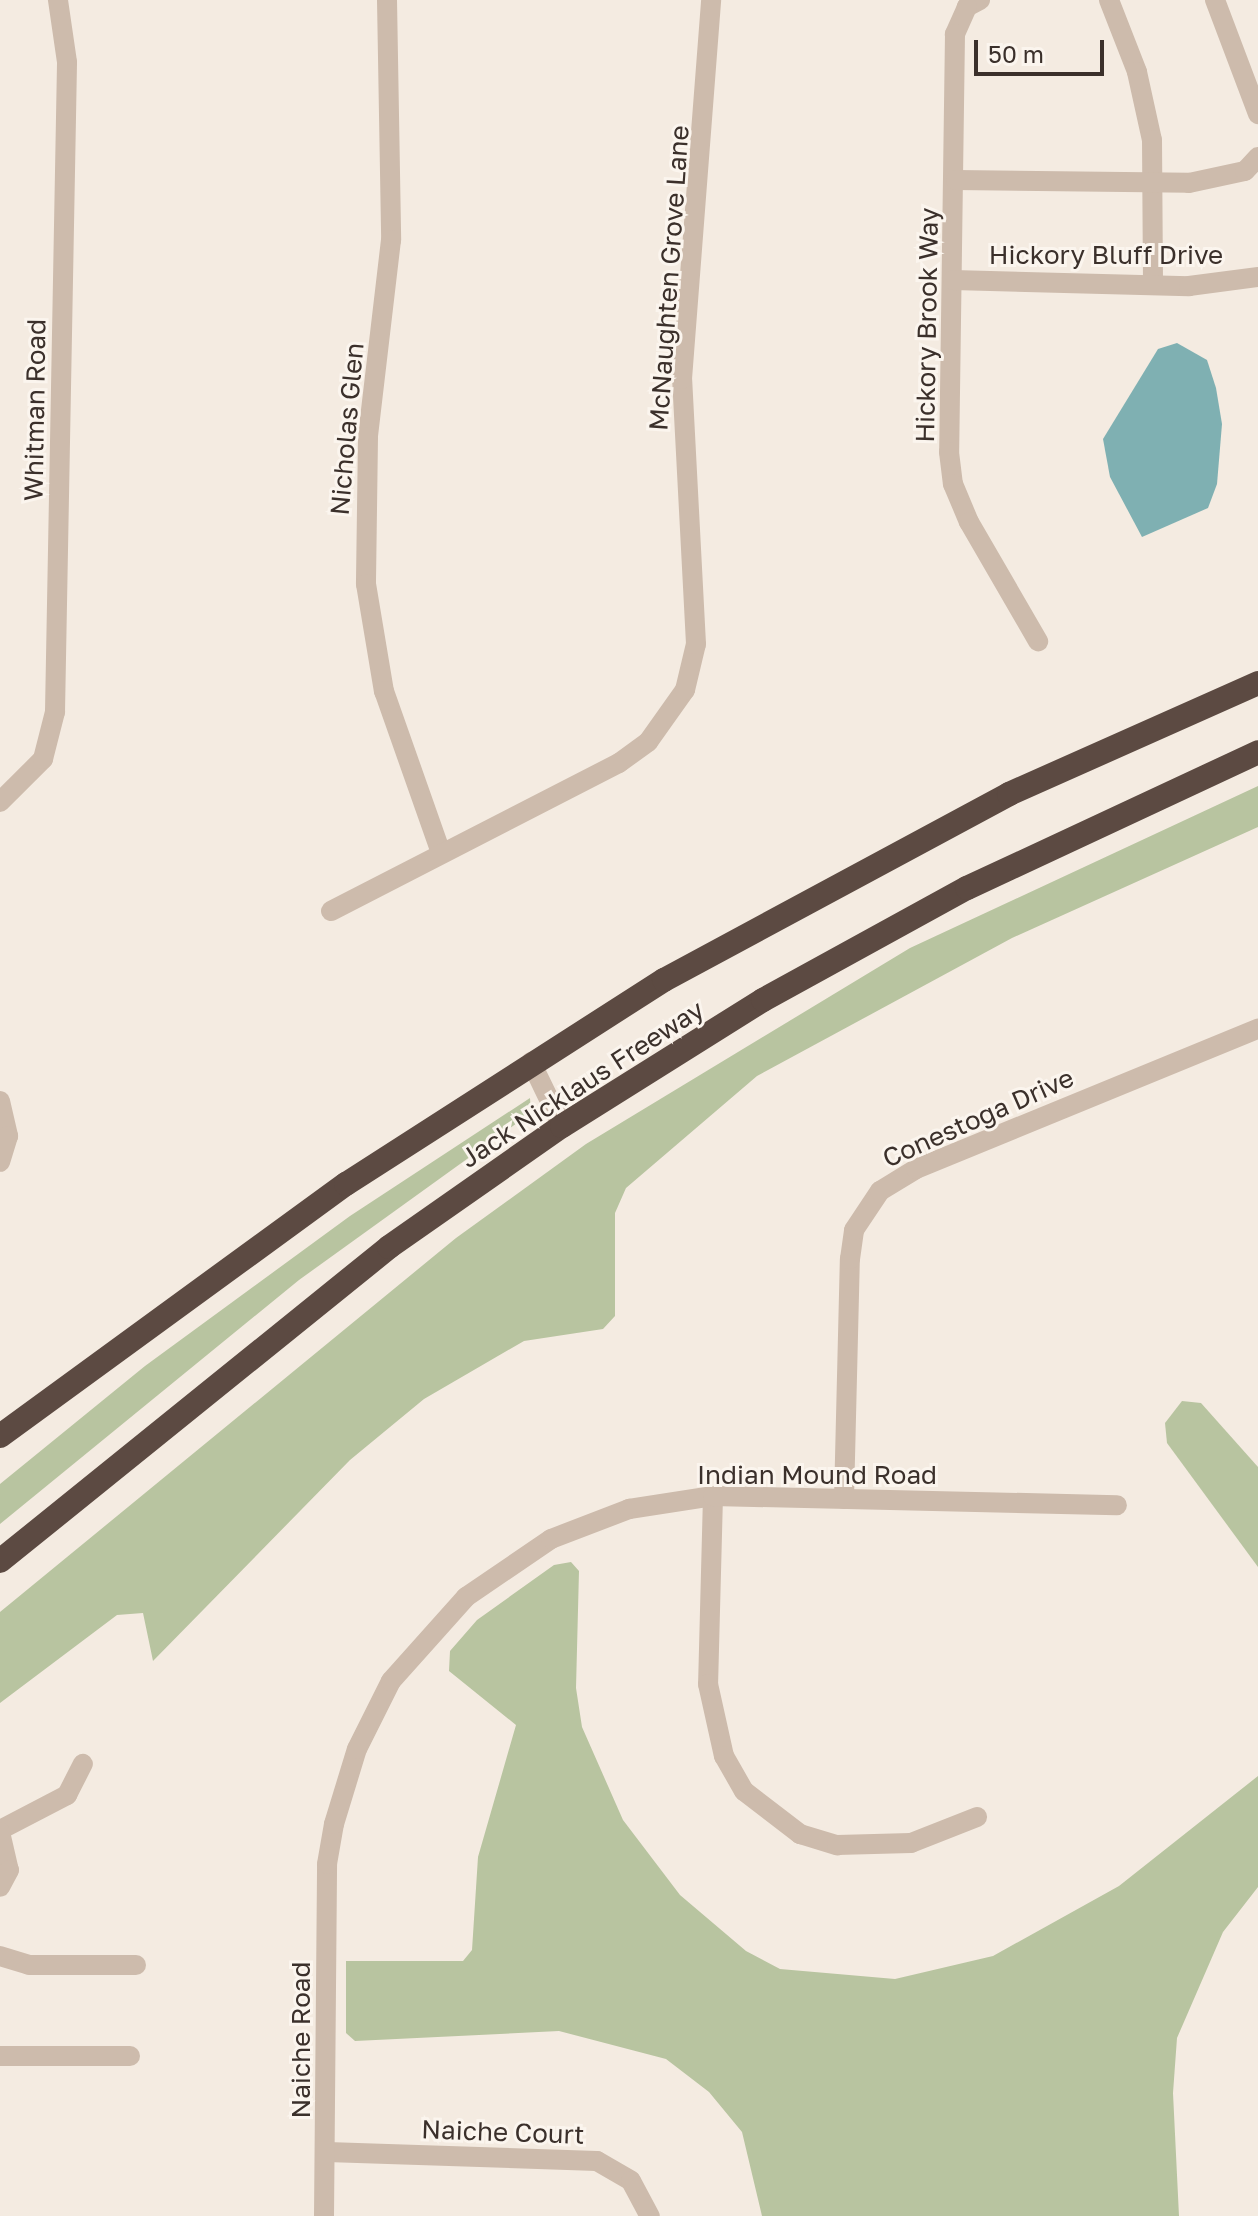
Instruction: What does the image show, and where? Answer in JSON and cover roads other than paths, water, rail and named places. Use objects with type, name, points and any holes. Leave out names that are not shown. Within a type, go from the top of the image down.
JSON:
[{"type":"highway","name":"Jack Nicklaus Freeway","points":[[0,1435],[346,1184],[531,1062],[884,857],[1140,732],[1258,683]]},
{"type":"highway","name":"Jack Nicklaus Freeway","points":[[0,1561],[389,1247],[562,1126],[763,1000],[954,895],[1258,752]]},
{"type":"street","name":"Whitman Road","points":[[0,802],[43,759],[55,712],[67,62],[58,0]]},
{"type":"street","name":"Nicholas Glen","points":[[387,0],[391,240],[368,437],[366,584],[384,691],[441,853]]},
{"type":"street","name":"McNaughten Grove Lane","points":[[331,911],[634,752],[673,712],[693,668],[682,379],[711,0]]},
{"type":"street","name":"Hickory Brook Way","points":[[980,0],[967,7],[955,34],[953,484],[1038,641]]},
{"type":"street","points":[[1109,0],[1137,72],[1155,180],[1153,283]]},
{"type":"street","points":[[1215,0],[1258,114]]},
{"type":"street","points":[[956,180],[1223,178],[1245,171],[1258,157]]},
{"type":"street","name":"Hickory Bluff Drive","points":[[953,280],[1189,286],[1258,277]]},
{"type":"street","name":"Conestoga Drive","points":[[844,1499],[850,1259],[854,1230],[880,1191],[916,1169],[1256,1034]]},
{"type":"street","points":[[531,1062],[562,1126]]},
{"type":"street","points":[[0,1101],[8,1136],[0,1162]]},
{"type":"street","points":[[713,1496],[708,1684],[724,1756],[744,1791],[800,1834],[837,1845],[911,1843],[977,1817]]},
{"type":"street","name":"Indian Mound Road","points":[[327,1864],[344,1786],[367,1726],[391,1681],[439,1622],[551,1539],[629,1509],[713,1496],[1117,1505]]},
{"type":"street","points":[[0,1887],[9,1870],[0,1831],[67,1795],[83,1764]]},
{"type":"street","name":"Naiche Road","points":[[324,2216],[327,2152],[327,1864]]},
{"type":"street","points":[[0,1956],[29,1965],[136,1965]]},
{"type":"street","points":[[0,2056],[130,2056]]},
{"type":"street","name":"Naiche Court","points":[[327,2152],[597,2161],[631,2181],[650,2216]]},
{"type":"water","points":[[1177,343],[1207,360],[1216,388],[1222,424],[1217,484],[1208,508],[1142,537],[1110,477],[1103,439],[1158,349]]}]
